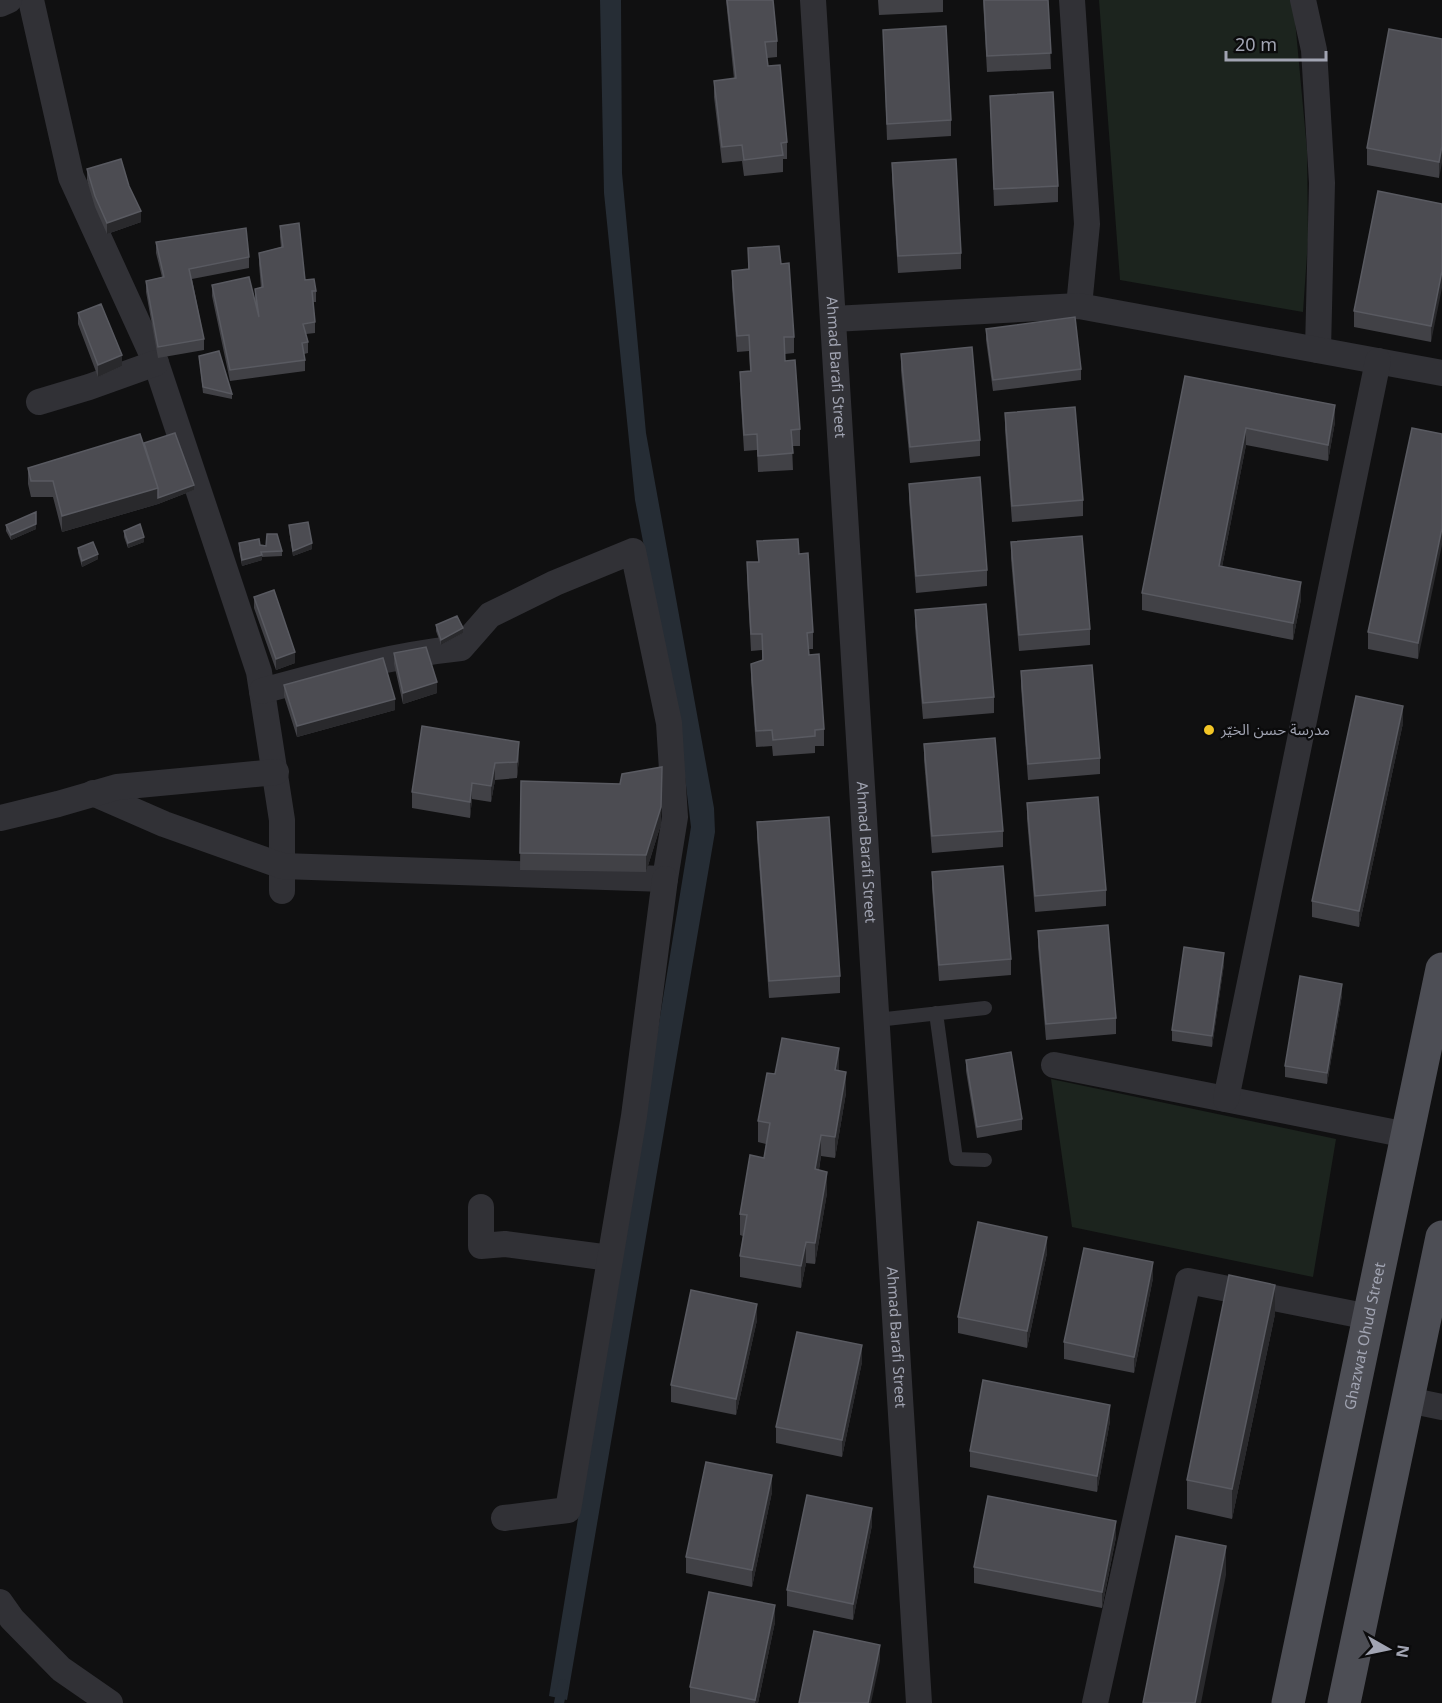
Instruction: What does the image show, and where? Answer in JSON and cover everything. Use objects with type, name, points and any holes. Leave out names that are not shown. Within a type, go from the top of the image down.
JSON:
[{"type":"main road","name":"Ghazwat Ohud Street","points":[[1288,1703],[1442,969]]},
{"type":"main road","points":[[1344,1703],[1442,1237]]},
{"type":"street","points":[[0,4],[9,0]]},
{"type":"street","points":[[31,0],[71,177],[156,363],[260,672],[282,820],[282,878]]},
{"type":"street","name":"Ahmad Barafi Street","points":[[813,0],[919,1703]]},
{"type":"street","points":[[1072,0],[1087,224],[1079,306]]},
{"type":"street","points":[[1303,0],[1314,50],[1322,183],[1318,350]]},
{"type":"street","points":[[833,319],[1079,306],[1442,373]]},
{"type":"street","points":[[1226,1099],[1378,361]]},
{"type":"street","points":[[39,402],[156,363]]},
{"type":"street","points":[[262,691],[341,670],[424,652],[461,648],[490,615],[555,583],[633,551],[669,723],[675,817],[634,1116],[568,1510],[504,1518]]},
{"type":"street","points":[[0,818],[117,786],[276,772]]},
{"type":"street","points":[[93,794],[282,878],[665,879]]},
{"type":"street","points":[[1054,1065],[1407,1136]]},
{"type":"street","points":[[481,1207],[481,1246],[505,1244],[610,1258]]},
{"type":"street","points":[[1095,1703],[1188,1281],[1369,1317]]},
{"type":"street","points":[[1408,1400],[1442,1407]]},
{"type":"street","points":[[0,1602],[12,1619],[61,1669],[110,1703]]},
{"type":"lane","points":[[877,1020],[985,1008]]},
{"type":"lane","points":[[936,1013],[956,1159],[985,1160]]},
{"type":"shaded area","points":[[600,0],[621,0],[622,173],[646,433],[714,808],[715,832],[567,1700],[549,1696],[691,827],[679,728],[635,500],[604,193]]},
{"type":"shaded area","points":[[1099,0],[1291,0],[1295,20],[1307,150],[1308,240],[1303,312],[1120,280]]},
{"type":"shaded area","points":[[1051,1079],[1336,1139],[1313,1277],[1072,1227]]},
{"type":"building","points":[[727,0],[773,0],[777,41],[765,42],[768,66],[780,65],[787,142],[781,143],[783,155],[744,160],[742,145],[722,147],[714,81],[736,78]]},
{"type":"building","points":[[984,0],[1048,0],[1051,53],[987,56]]},
{"type":"building","points":[[946,26],[951,120],[887,124],[883,30]]},
{"type":"building","points":[[1389,29],[1442,39],[1442,146],[1439,162],[1367,148]]},
{"type":"building","points":[[1053,92],[1058,186],[994,189],[990,96]]},
{"type":"building","points":[[121,159],[129,186],[141,211],[107,223],[95,196],[87,169]]},
{"type":"building","points":[[956,159],[961,253],[898,256],[892,163]]},
{"type":"building","points":[[1378,191],[1442,204],[1442,271],[1431,326],[1354,311]]},
{"type":"building","points":[[299,223],[305,280],[314,279],[316,291],[312,291],[315,322],[303,324],[308,342],[302,343],[305,360],[230,370],[212,285],[249,277],[259,317],[255,289],[263,287],[259,253],[283,247],[280,226]]},
{"type":"building","points":[[246,228],[249,257],[189,269],[204,339],[158,347],[146,281],[164,277],[156,242]]},
{"type":"building","points":[[779,246],[781,264],[789,263],[794,337],[784,337],[785,361],[795,360],[800,429],[791,430],[793,453],[758,456],[757,434],[744,435],[740,372],[751,371],[749,335],[737,336],[732,271],[749,269],[748,248]]},
{"type":"building","points":[[101,304],[122,355],[98,365],[78,313]]},
{"type":"building","points":[[1075,317],[1081,369],[993,380],[986,329]]},
{"type":"building","points":[[972,347],[980,440],[910,447],[901,354]]},
{"type":"building","points":[[219,351],[232,394],[203,387],[199,356]]},
{"type":"building","points":[[1185,376],[1335,405],[1328,445],[1246,428],[1219,566],[1301,582],[1293,623],[1142,593]]},
{"type":"building","points":[[1075,407],[1083,500],[1012,506],[1005,413]]},
{"type":"building","points":[[1412,428],[1442,434],[1442,528],[1418,643],[1368,632]]},
{"type":"building","points":[[175,433],[194,485],[158,498],[158,488],[144,443]]},
{"type":"building","points":[[140,434],[158,488],[62,516],[53,481],[31,481],[28,468]]},
{"type":"building","points":[[980,477],[987,570],[916,576],[909,484]]},
{"type":"building","points":[[36,512],[36,524],[11,535],[6,525]]},
{"type":"building","points":[[308,522],[312,543],[293,551],[289,525]]},
{"type":"building","points":[[140,524],[144,537],[128,543],[124,531]]},
{"type":"building","points":[[267,534],[277,534],[282,551],[261,552],[262,555],[242,560],[239,543],[259,539],[260,545],[266,546]]},
{"type":"building","points":[[1082,536],[1090,629],[1019,635],[1011,542]]},
{"type":"building","points":[[798,539],[799,554],[808,553],[813,632],[807,633],[809,655],[819,654],[824,729],[815,730],[815,736],[773,740],[772,730],[756,731],[751,664],[763,660],[762,634],[751,634],[747,562],[759,562],[757,541]]},
{"type":"building","points":[[93,542],[98,554],[82,561],[78,548]]},
{"type":"building","points":[[274,590],[295,652],[276,659],[254,597]]},
{"type":"building","points":[[986,604],[994,697],[923,703],[915,610]]},
{"type":"building","points":[[457,616],[463,628],[441,640],[436,625]]},
{"type":"building","points":[[426,647],[437,682],[403,693],[394,653]]},
{"type":"building","points":[[383,658],[395,699],[297,726],[284,685]]},
{"type":"building","points":[[1092,665],[1100,758],[1028,764],[1021,671]]},
{"type":"building","points":[[1356,696],[1403,706],[1359,911],[1312,901]]},
{"type":"building","points":[[422,726],[519,742],[517,762],[495,763],[491,786],[472,783],[470,802],[412,792]]},
{"type":"building","points":[[995,738],[1003,831],[932,836],[924,744]]},
{"type":"building","points":[[662,767],[661,807],[646,855],[520,853],[521,781],[620,784],[622,774]]},
{"type":"building","points":[[1098,797],[1106,890],[1035,896],[1027,803]]},
{"type":"building","points":[[829,817],[840,976],[769,981],[757,822]]},
{"type":"building","points":[[1003,866],[1011,959],[939,965],[932,872]]},
{"type":"building","points":[[1108,925],[1116,1018],[1046,1024],[1038,931]]},
{"type":"building","points":[[1184,947],[1224,953],[1212,1036],[1172,1030]]},
{"type":"building","points":[[1300,976],[1342,984],[1327,1073],[1285,1066]]},
{"type":"building","points":[[782,1038],[839,1048],[835,1070],[846,1072],[835,1137],[821,1135],[815,1169],[827,1172],[815,1243],[806,1242],[801,1266],[740,1256],[747,1215],[740,1214],[750,1155],[764,1158],[770,1123],[758,1121],[767,1073],[775,1074]]},
{"type":"building","points":[[1011,1052],[1022,1119],[977,1127],[966,1060]]},
{"type":"building","points":[[978,1222],[1047,1237],[1027,1331],[958,1317]]},
{"type":"building","points":[[1084,1248],[1153,1262],[1134,1357],[1064,1342]]},
{"type":"building","points":[[1229,1275],[1275,1285],[1232,1489],[1187,1480]]},
{"type":"building","points":[[691,1290],[757,1304],[736,1399],[671,1385]]},
{"type":"building","points":[[797,1332],[862,1345],[842,1440],[776,1427]]},
{"type":"building","points":[[983,1380],[1110,1405],[1097,1476],[970,1451]]},
{"type":"building","points":[[706,1462],[772,1475],[752,1570],[686,1557]]},
{"type":"building","points":[[807,1495],[872,1508],[853,1604],[787,1590]]},
{"type":"building","points":[[988,1496],[1116,1521],[1102,1592],[974,1567]]},
{"type":"building","points":[[1176,1536],[1226,1546],[1195,1703],[1143,1703]]},
{"type":"building","points":[[709,1592],[775,1605],[755,1700],[690,1687]]},
{"type":"building","points":[[814,1631],[880,1645],[868,1703],[799,1703]]},
{"type":"waterway","points":[[559,1703],[563,1684]]},
{"type":"place","name":"مدرسة حسن الخيّر","points":[[1209,730]]}]
